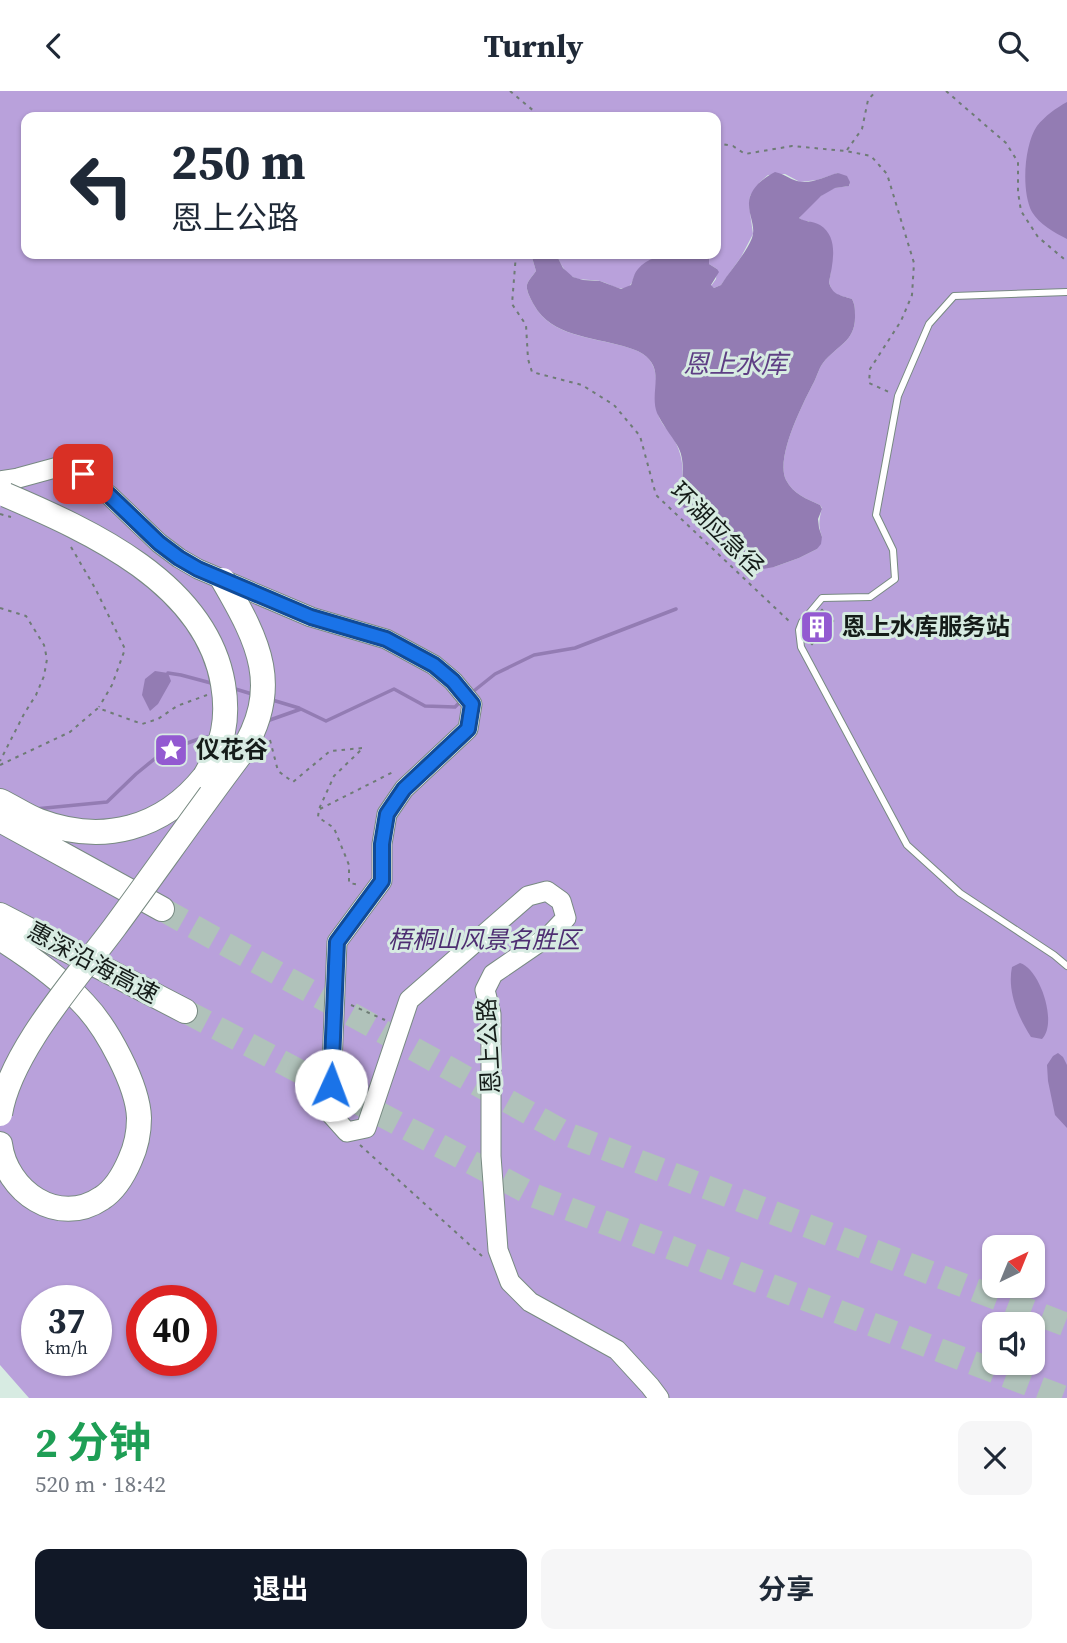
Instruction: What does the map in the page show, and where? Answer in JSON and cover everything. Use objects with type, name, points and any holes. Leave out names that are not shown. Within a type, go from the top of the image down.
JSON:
[{"type":"highway","points":[[0,801],[38,820],[92,832],[123,830],[152,820],[194,790],[205,776],[216,757],[226,719],[218,658],[209,639],[181,602],[150,574],[110,545],[2,489]]},
{"type":"highway","points":[[0,1114],[14,1070],[38,1032],[240,755],[257,724],[264,688],[258,651],[252,634],[223,580]]},
{"type":"highway","points":[[7,824],[162,909]]},
{"type":"highway","name":"惠深沿海高速","points":[[0,915],[185,1011]]},
{"type":"highway","points":[[0,938],[23,952],[86,1005],[124,1067],[134,1093],[139,1117],[137,1141],[120,1179],[103,1198],[77,1208],[61,1209],[31,1198],[7,1169],[0,1144]]},
{"type":"street","points":[[2,489],[18,478],[62,466],[76,470],[110,496],[159,543],[179,558],[198,569],[311,617],[386,639],[434,665],[453,681],[472,704],[468,729],[404,789],[387,814],[382,844],[382,881],[337,942],[330,1113],[347,1132]]},
{"type":"street","name":"恩上公路","points":[[347,1132],[366,1128],[409,1000],[528,896],[547,891],[561,901],[566,918],[550,935],[493,974],[485,990],[491,1014],[491,1156],[498,1250],[510,1282],[530,1302],[617,1350],[659,1398]]},
{"type":"lane","points":[[1067,292],[954,296],[929,324],[898,396],[876,515],[893,550],[895,579],[870,597],[822,598],[802,622],[799,630],[801,647],[907,845],[960,893],[1067,966]]},
{"type":"path","points":[[510,91],[535,112]]},
{"type":"path","points":[[846,151],[862,129],[868,100],[876,91]]},
{"type":"path","points":[[946,91],[1006,143],[1018,163],[1021,211],[1038,237],[1067,260]]},
{"type":"path","points":[[721,144],[733,146],[746,154],[792,146],[846,151],[871,156],[887,174],[914,263],[912,295],[901,321],[870,369],[869,383],[898,396]]},
{"type":"path","name":"环湖应急径","points":[[516,259],[512,304],[526,325],[528,359],[532,372],[582,385],[614,405],[640,436],[656,495],[799,630]]},
{"type":"path","points":[[0,765],[70,732],[99,708],[112,685],[125,649],[96,589],[71,548],[70,538]]},
{"type":"path","points":[[0,608],[26,616],[44,645],[47,659],[36,695],[0,761]]},
{"type":"path","points":[[99,708],[142,724],[158,719],[177,706],[209,694]]},
{"type":"path","points":[[270,740],[278,771],[293,782],[330,751],[363,748],[334,776],[318,809],[318,817],[334,828],[349,865],[349,883],[364,886]]},
{"type":"path","points":[[318,809],[393,772]]},
{"type":"path","points":[[334,1004],[353,1005],[389,1022],[398,1032]]},
{"type":"path","points":[[347,1132],[491,1265]]},
{"type":"green space","name":"梧桐山风景名胜区","points":[[0,91],[1067,91],[1067,1398],[29,1398],[0,1365]],"holes":[[[21,112],[721,112],[721,259],[709,259],[709,264],[717,269],[716,279],[711,286],[714,288],[721,285],[753,234],[750,196],[768,175],[785,174],[800,182],[838,173],[850,185],[827,192],[799,218],[809,221],[831,271],[829,282],[832,291],[852,299],[855,309],[854,324],[849,337],[820,367],[797,416],[784,458],[784,470],[789,485],[822,508],[819,523],[822,537],[817,549],[774,567],[678,503],[682,460],[677,444],[659,416],[653,366],[638,351],[573,334],[541,315],[527,290],[536,271],[532,259],[21,259]]]},
{"type":"green space","points":[[559,259],[655,259],[636,273],[630,286],[622,289],[599,281],[579,279],[564,269]]},
{"type":"water","points":[[1067,102],[1067,239],[1048,228],[1032,212],[1025,181],[1029,145],[1037,126]]},
{"type":"water","name":"恩上水库","points":[[775,172],[802,182],[838,173],[847,176],[849,186],[835,188],[821,196],[799,218],[820,225],[830,236],[833,251],[830,286],[837,294],[852,299],[855,307],[852,331],[820,367],[797,416],[784,458],[784,470],[789,485],[822,509],[818,519],[821,544],[799,558],[763,569],[747,565],[678,502],[682,458],[657,413],[655,374],[650,360],[633,349],[561,329],[541,315],[527,287],[536,271],[532,259],[558,259],[563,268],[573,277],[600,281],[621,289],[631,285],[637,271],[653,259],[709,259],[709,264],[719,272],[711,285],[714,288],[721,285],[752,238],[749,200],[761,181]]},
{"type":"water","points":[[155,671],[168,673],[171,681],[158,704],[150,711],[142,695],[145,679]]},
{"type":"water","points":[[1020,963],[1034,975],[1045,997],[1048,1021],[1042,1039],[1031,1037],[1015,1003],[1011,985],[1012,967]]},
{"type":"water","points":[[1058,1053],[1067,1065],[1067,1128],[1055,1115],[1048,1081],[1047,1065]]},
{"type":"building","name":"恩上水库服务站","points":[[822,610],[833,621],[812,644],[806,638],[806,626]]},
{"type":"waterway","points":[[470,694],[495,674],[534,655],[575,648],[676,609]]},
{"type":"waterway","points":[[168,673],[211,683]]},
{"type":"waterway","points":[[232,688],[252,694]]},
{"type":"waterway","points":[[267,721],[301,709],[326,721],[394,689],[425,706],[455,707],[461,701]]},
{"type":"waterway","points":[[269,699],[299,708]]},
{"type":"waterway","points":[[35,809],[107,802],[163,752],[211,737]]},
{"type":"tunnel","points":[[162,909],[567,1134],[1067,1325]]},
{"type":"tunnel","points":[[185,1011],[535,1196],[1065,1398]]},
{"type":"place","name":"恩上水库服务站","points":[[817,627]]},
{"type":"place","name":"仪花谷","points":[[171,750]]},
{"type":"route","points":[[83,474],[179,558],[198,569],[311,617],[386,639],[434,665],[453,681],[472,704],[468,729],[404,789],[387,814],[382,844],[382,881],[337,942],[331,1085]]}]
